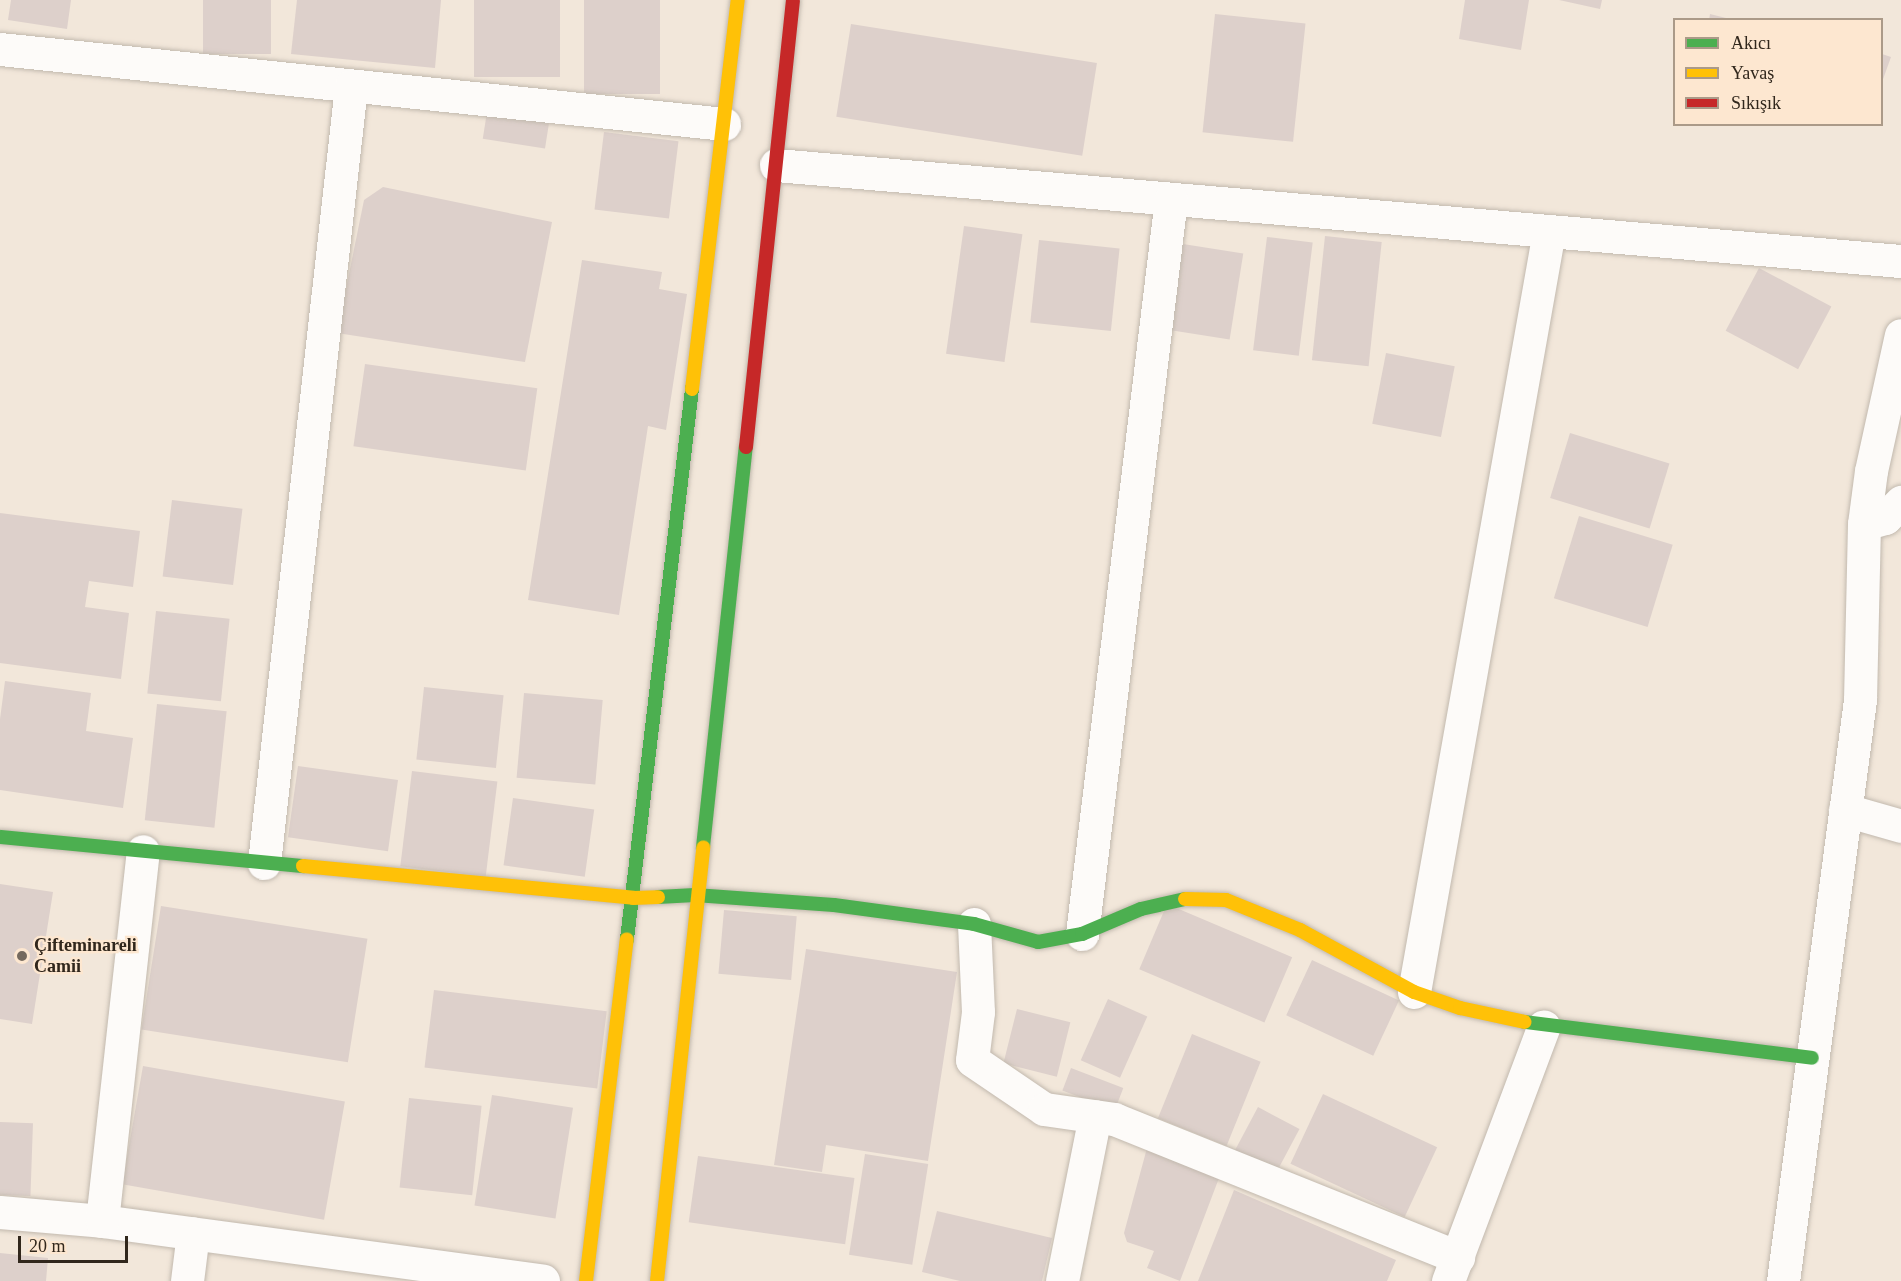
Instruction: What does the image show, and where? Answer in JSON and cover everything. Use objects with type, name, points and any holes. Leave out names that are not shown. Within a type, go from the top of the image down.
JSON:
[{"type":"main road","points":[[586,1281],[738,0]]},
{"type":"main road","points":[[657,1281],[695,895],[793,0]]},
{"type":"main road","points":[[0,837],[633,898],[695,895],[834,905],[974,924],[1038,942],[1082,934],[1141,909],[1185,899],[1226,900],[1300,930],[1414,993],[1460,1008],[1544,1026],[1812,1058]]},
{"type":"street","points":[[0,49],[723,124]]},
{"type":"street","points":[[264,863],[351,86]]},
{"type":"street","points":[[776,165],[1901,261]]},
{"type":"street","points":[[1082,934],[1171,199]]},
{"type":"street","points":[[1414,993],[1549,231]]},
{"type":"street","points":[[1783,1281],[1860,700],[1864,524],[1871,471],[1901,335]]},
{"type":"street","points":[[1864,524],[1885,518],[1901,502]]},
{"type":"street","points":[[1845,810],[1901,826]]},
{"type":"street","points":[[102,1221],[143,852]]},
{"type":"street","points":[[974,924],[978,1012],[972,1060],[1044,1109],[1114,1119],[1453,1269],[1544,1026]]},
{"type":"street","points":[[1062,1281],[1095,1116]]},
{"type":"street","points":[[0,1212],[102,1221],[543,1281]]},
{"type":"street","points":[[188,1281],[193,1233]]},
{"type":"building","points":[[11,0],[71,0],[67,29],[8,20]]},
{"type":"building","points":[[203,0],[271,0],[271,54],[203,54]]},
{"type":"building","points":[[297,0],[441,0],[435,68],[291,54]]},
{"type":"building","points":[[474,0],[560,0],[560,77],[474,77]]},
{"type":"building","points":[[584,0],[660,0],[660,94],[584,94]]},
{"type":"building","points":[[1465,0],[1529,0],[1521,50],[1459,39]]},
{"type":"building","points":[[1559,0],[1602,0],[1600,9]]},
{"type":"building","points":[[1215,14],[1306,24],[1293,142],[1203,132]]},
{"type":"building","points":[[1710,14],[1726,18],[1709,18]]},
{"type":"building","points":[[851,24],[1097,63],[1082,156],[836,117]]},
{"type":"building","points":[[1883,54],[1891,57],[1883,79]]},
{"type":"building","points":[[487,112],[549,122],[545,149],[483,139]]},
{"type":"building","points":[[604,132],[678,141],[669,219],[594,209]]},
{"type":"building","points":[[383,187],[552,222],[525,362],[337,333],[364,200]]},
{"type":"building","points":[[964,226],[1022,234],[1004,362],[946,354]]},
{"type":"building","points":[[1325,236],[1382,242],[1369,366],[1312,360]]},
{"type":"building","points":[[1267,237],[1313,243],[1299,356],[1253,350]]},
{"type":"building","points":[[1039,240],[1120,248],[1111,331],[1030,323]]},
{"type":"building","points":[[1183,244],[1243,254],[1230,339],[1169,330]]},
{"type":"building","points":[[582,260],[662,272],[659,289],[687,294],[666,430],[648,426],[619,615],[528,600]]},
{"type":"building","points":[[1759,268],[1831,306],[1798,369],[1726,331]]},
{"type":"building","points":[[1386,353],[1455,366],[1441,437],[1372,424]]},
{"type":"building","points":[[365,364],[537,388],[526,470],[353,446]]},
{"type":"building","points":[[1570,433],[1669,463],[1650,528],[1550,498]]},
{"type":"building","points":[[172,500],[242,509],[233,585],[163,576]]},
{"type":"building","points":[[0,513],[140,531],[133,587],[89,581],[85,607],[129,613],[121,679],[0,663]]},
{"type":"building","points":[[1579,516],[1673,545],[1648,627],[1554,598]]},
{"type":"building","points":[[156,611],[230,619],[221,701],[147,694]]},
{"type":"building","points":[[5,681],[91,693],[86,731],[133,738],[123,808],[0,790],[0,719]]},
{"type":"building","points":[[424,687],[504,695],[496,768],[416,760]]},
{"type":"building","points":[[524,693],[603,700],[595,785],[517,778]]},
{"type":"building","points":[[157,704],[227,711],[214,828],[145,820]]},
{"type":"building","points":[[298,766],[398,780],[388,851],[288,837]]},
{"type":"building","points":[[412,771],[497,781],[486,877],[400,866]]},
{"type":"building","points":[[513,798],[594,809],[585,877],[504,865]]},
{"type":"building","name":"Çifteminareli Camii","points":[[0,884],[53,892],[32,1024],[0,1019]]},
{"type":"building","points":[[1167,904],[1292,957],[1264,1022],[1139,969]]},
{"type":"building","points":[[161,906],[367,939],[348,1062],[141,1029]]},
{"type":"building","points":[[724,910],[797,916],[791,980],[718,974]]},
{"type":"building","points":[[806,949],[957,972],[928,1161],[826,1145],[822,1172],[774,1165]]},
{"type":"building","points":[[1312,960],[1399,1001],[1373,1056],[1286,1015]]},
{"type":"building","points":[[434,990],[607,1011],[597,1089],[424,1067]]},
{"type":"building","points":[[1108,999],[1147,1016],[1120,1078],[1081,1060]]},
{"type":"building","points":[[1017,1009],[1070,1022],[1057,1077],[1003,1063]]},
{"type":"building","points":[[1192,1034],[1261,1062],[1227,1146],[1158,1118]]},
{"type":"building","points":[[143,1066],[345,1102],[324,1220],[122,1184]]},
{"type":"building","points":[[1071,1068],[1123,1088],[1115,1110],[1062,1090]]},
{"type":"building","points":[[1323,1094],[1437,1147],[1405,1217],[1290,1164]]},
{"type":"building","points":[[492,1095],[573,1108],[555,1218],[474,1206]]},
{"type":"building","points":[[409,1098],[482,1106],[472,1195],[400,1188]]},
{"type":"building","points":[[1258,1107],[1299,1129],[1276,1172],[1235,1150]]},
{"type":"building","points":[[0,1122],[33,1123],[30,1196],[0,1195]]},
{"type":"building","points":[[1147,1148],[1219,1178],[1180,1281],[1147,1268],[1154,1251],[1127,1242],[1124,1233]]},
{"type":"building","points":[[865,1154],[928,1164],[912,1265],[849,1255]]},
{"type":"building","points":[[698,1156],[854,1178],[845,1244],[689,1222]]},
{"type":"building","points":[[1234,1190],[1396,1260],[1387,1281],[1198,1281]]},
{"type":"building","points":[[937,1211],[1052,1238],[1042,1281],[960,1281],[922,1272]]},
{"type":"building","points":[[0,1253],[48,1258],[46,1281],[0,1281]]},
{"type":"traffic: fast","points":[[627,939],[692,389]]},
{"type":"traffic: fast","points":[[703,847],[746,447]]},
{"type":"traffic: fast","points":[[0,837],[303,866]]},
{"type":"traffic: fast","points":[[658,897],[695,895],[834,905],[974,924],[1038,942],[1082,934],[1141,909],[1185,899]]},
{"type":"traffic: fast","points":[[1525,1022],[1812,1058]]},
{"type":"traffic: slow","points":[[692,389],[738,0]]},
{"type":"traffic: slow","points":[[657,1281],[703,847]]},
{"type":"traffic: slow","points":[[303,866],[633,898],[658,897]]},
{"type":"traffic: slow","points":[[1185,899],[1226,900],[1300,930],[1414,992],[1460,1008],[1525,1022]]},
{"type":"traffic: slow","points":[[586,1281],[627,939]]},
{"type":"traffic: jam","points":[[746,447],[793,0]]},
{"type":"place","name":"Çifteminareli Camii","points":[[22,956]]}]
